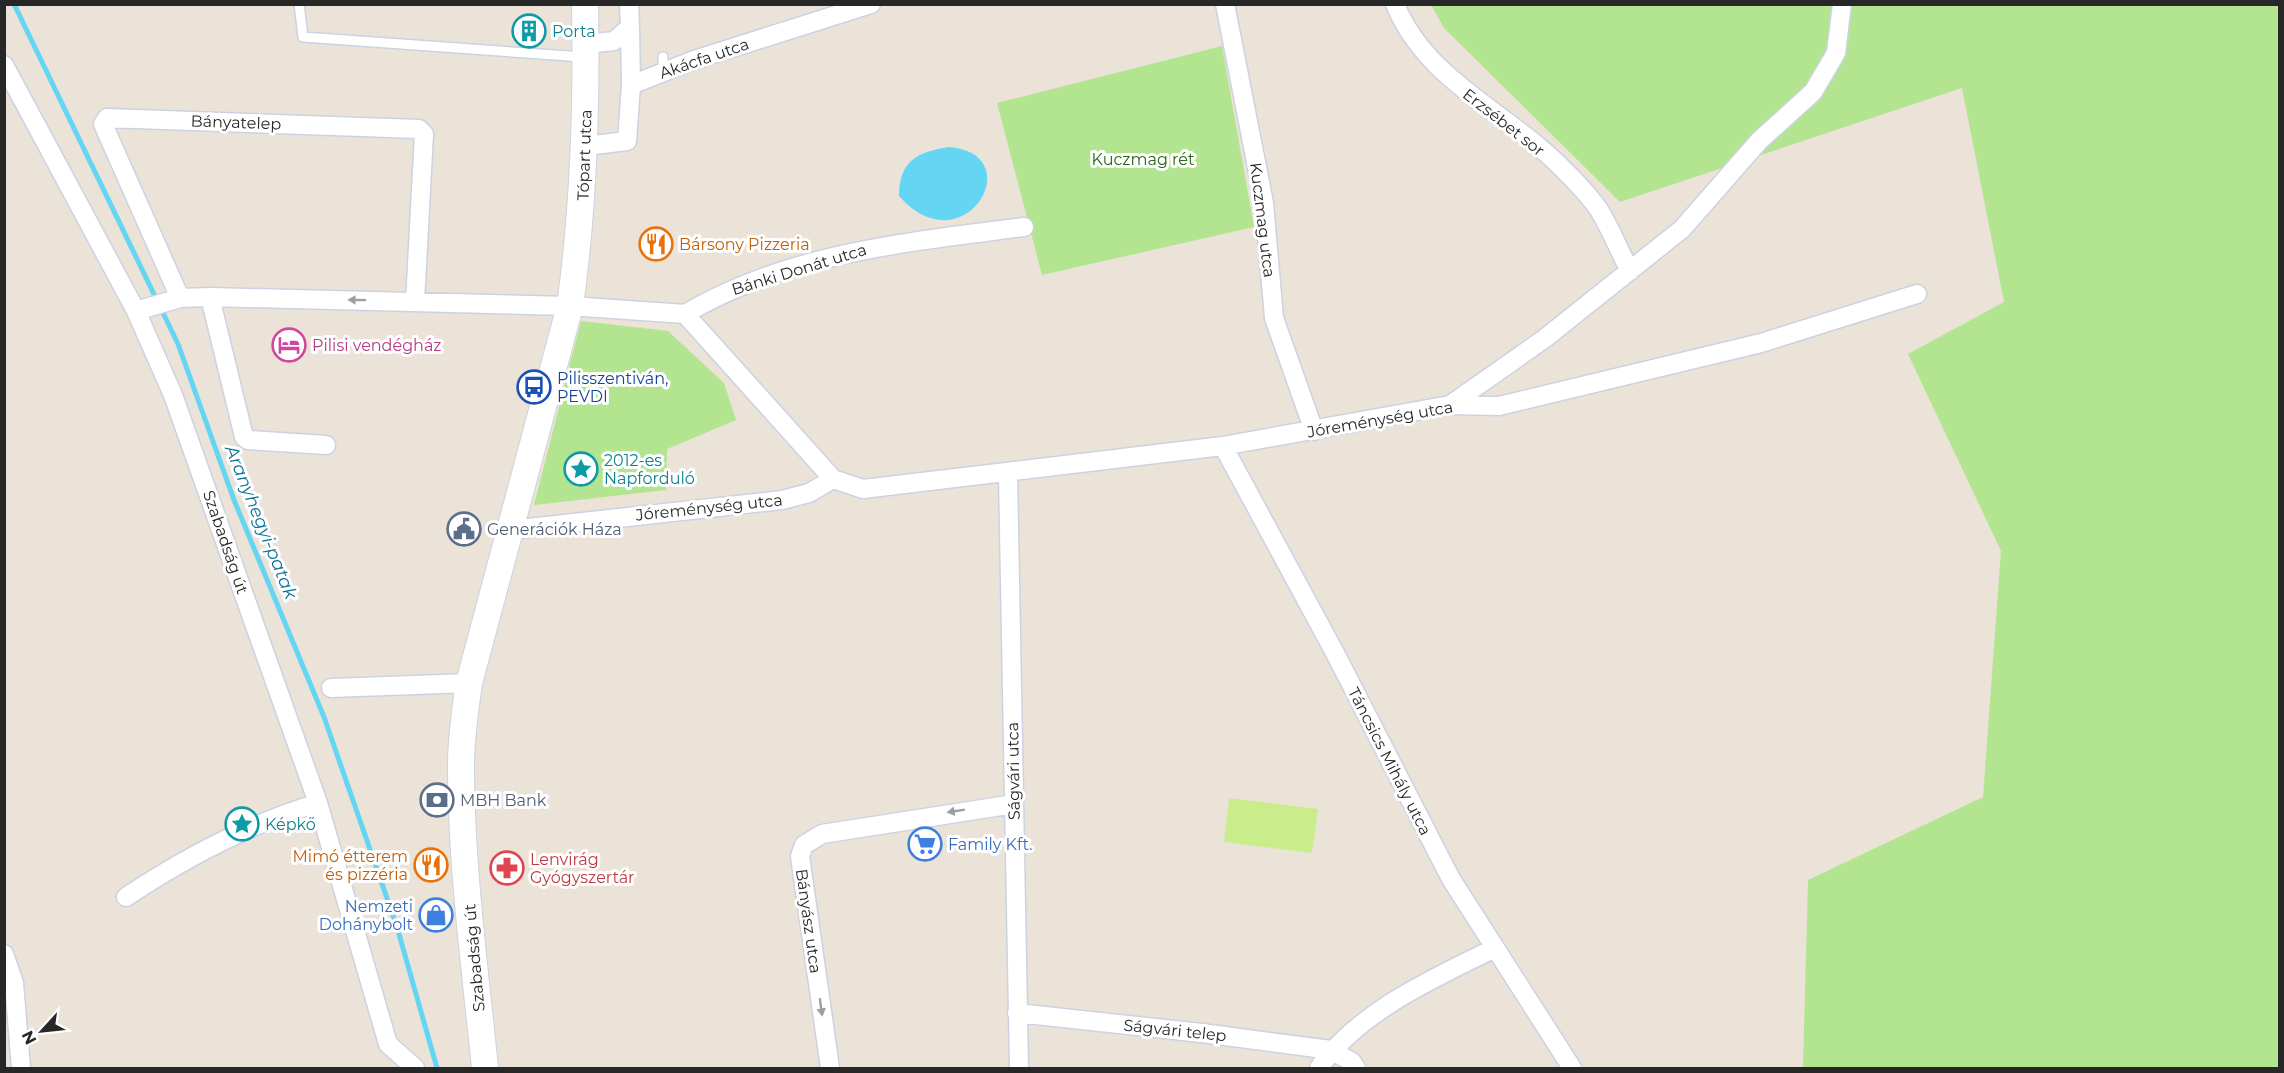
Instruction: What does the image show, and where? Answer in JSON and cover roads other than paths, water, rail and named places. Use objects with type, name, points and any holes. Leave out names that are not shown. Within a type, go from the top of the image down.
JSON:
[{"type":"main road","name":"Tópart utca","points":[[570,306],[579,243],[586,146],[585,4]]},
{"type":"main road","points":[[510,530],[570,306]]},
{"type":"main road","name":"Szabadság út","points":[[483,1068],[470,927],[461,765],[469,683],[510,530]]},
{"type":"street","points":[[586,146],[627,141],[631,85],[629,4]]},
{"type":"street","name":"Akácfa utca","points":[[631,85],[663,64],[694,60],[871,4]]},
{"type":"street","name":"Kuczmag utca","points":[[1225,4],[1264,203],[1274,318],[1314,431]]},
{"type":"street","name":"Erzsébet sor","points":[[1395,4],[1421,50],[1453,82],[1540,148],[1598,209],[1630,271]]},
{"type":"street","points":[[1450,405],[1544,339],[1682,229],[1729,173],[1813,93],[1836,53],[1842,4]]},
{"type":"street","points":[[586,50],[614,41],[630,27]]},
{"type":"street","name":"Szabadság út","points":[[4,65],[139,310],[173,395],[282,707],[318,802],[393,1068]]},
{"type":"street","name":"Bányatelep","points":[[176,299],[103,124],[107,118],[419,129],[424,134],[415,302]]},
{"type":"street","name":"Bánki Donát utca","points":[[686,314],[721,293],[844,252],[1024,227]]},
{"type":"street","name":"Jóreménység utca","points":[[686,314],[833,479],[863,489],[1223,446],[1450,405],[1499,406],[1761,343],[1917,294]]},
{"type":"street","points":[[139,310],[176,299],[210,297],[570,306],[686,314]]},
{"type":"street","points":[[210,297],[244,437],[248,440],[326,445]]},
{"type":"street","name":"Táncsics Mihály utca","points":[[1223,446],[1335,653],[1452,879],[1572,1068]]},
{"type":"street","name":"Ságvári utca","points":[[1008,473],[1017,1013],[1020,1068]]},
{"type":"street","name":"Jóreménység utca","points":[[510,530],[782,500],[809,493],[833,479]]},
{"type":"street","points":[[331,688],[469,683]]},
{"type":"street","points":[[126,897],[205,849],[245,830],[318,802]]},
{"type":"street","name":"Bányász utca","points":[[830,1068],[800,856],[804,845],[822,834],[1014,804]]},
{"type":"street","points":[[1319,1068],[1331,1050],[1412,989],[1495,948]]},
{"type":"street","points":[[4,954],[14,983],[21,1068]]},
{"type":"street","name":"Ságvári telep","points":[[1017,1013],[1331,1050]]},
{"type":"street","points":[[388,1044],[415,1068]]},
{"type":"street","points":[[1331,1050],[1352,1062],[1356,1068]]},
{"type":"lane","points":[[299,4],[303,37],[586,50]]},
{"type":"water","points":[[949,147],[973,154],[985,168],[987,185],[979,202],[965,214],[945,220],[923,215],[899,196],[902,174],[912,160],[919,155]]},
{"type":"waterway","name":"Aranyhegyi-patak","points":[[14,4],[178,344],[234,500],[324,717],[397,927],[437,1068]]},
{"type":"place","name":"Porta","points":[[529,31]]},
{"type":"place","name":"Bársony Pizzeria","points":[[656,244]]},
{"type":"place","name":"Pilisi vendégház","points":[[289,345]]},
{"type":"place","name":"Pilisszentiván, PEVDI","points":[[534,387]]},
{"type":"place","name":"2012-es Napforduló","points":[[581,469]]},
{"type":"place","name":"Generációk Háza","points":[[464,529]]},
{"type":"place","name":"MBH Bank","points":[[437,800]]},
{"type":"place","name":"Képkő","points":[[242,824]]},
{"type":"place","name":"Family Kft.","points":[[925,844]]},
{"type":"place","name":"Mimó étterem és pizzéria","points":[[431,865]]},
{"type":"place","name":"Lenvirág Gyógyszertár","points":[[507,868]]},
{"type":"place","name":"Nemzeti Dohánybolt","points":[[436,915]]},
{"type":"park label","name":"Kuczmag rét","points":[[1143,159]]}]
